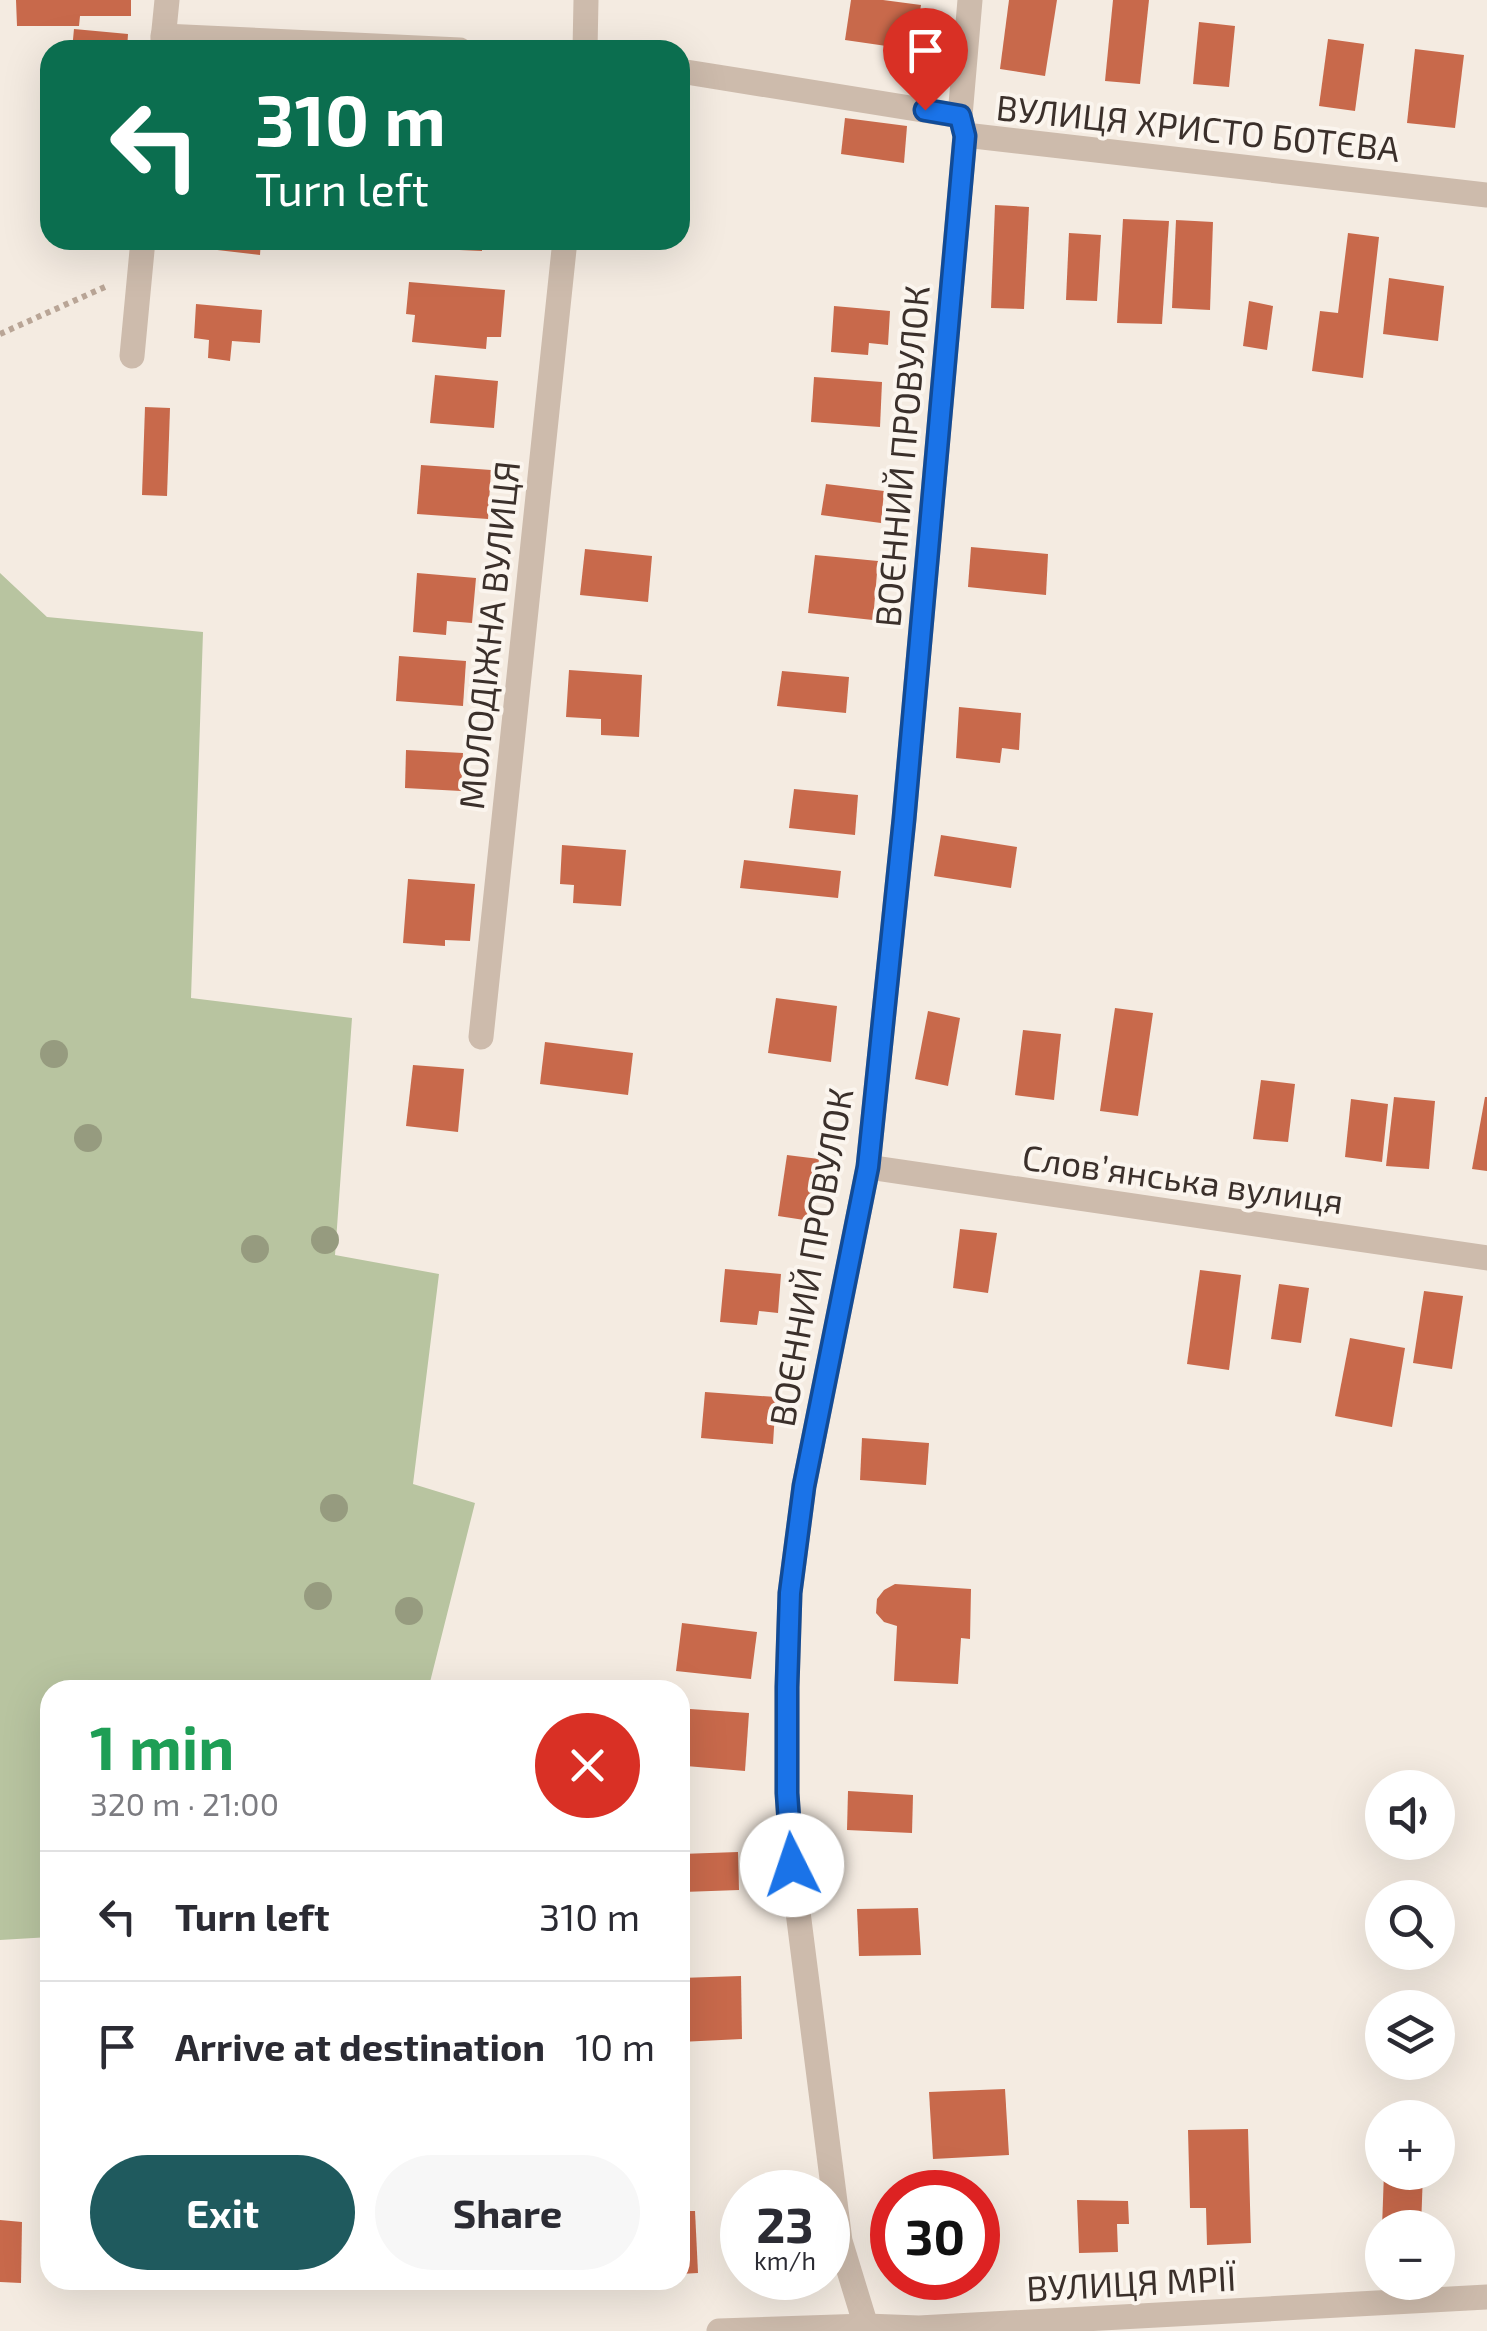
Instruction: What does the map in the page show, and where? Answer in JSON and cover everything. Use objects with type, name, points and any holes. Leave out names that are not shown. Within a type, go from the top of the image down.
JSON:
[{"type":"street","points":[[163,40],[167,0]]},
{"type":"street","points":[[585,40],[586,0]]},
{"type":"street","name":"ВОЄННИЙ ПРОВУЛОК","points":[[866,2326],[840,2241],[792,1865],[787,1793],[790,1593],[804,1486],[868,1167],[904,819],[963,126],[970,0]]},
{"type":"street","name":"ВУЛИЦЯ ХРИСТО БОТЄВА","points":[[690,73],[963,126],[1487,195]]},
{"type":"street","points":[[132,356],[143,250]]},
{"type":"street","name":"МОЛОДІЖНА ВУЛИЦЯ","points":[[481,1037],[564,250]]},
{"type":"street","name":"Словʼянська вулиця","points":[[868,1167],[1487,1258]]},
{"type":"street","name":"ВУЛИЦЯ МРІЇ","points":[[719,2331],[866,2326],[918,2330],[1487,2297]]},
{"type":"path","points":[[0,334],[140,272]]},
{"type":"green space","points":[[0,573],[47,617],[203,632],[191,998],[352,1018],[335,1255],[439,1274],[413,1484],[475,1503],[431,1680],[40,1680],[40,1938],[0,1940]]},
{"type":"building","points":[[16,0],[131,0],[131,16],[80,16],[79,26],[17,26]]},
{"type":"building","points":[[851,0],[921,5],[914,50],[845,40]]},
{"type":"building","points":[[1009,0],[1057,0],[1045,76],[1000,69]]},
{"type":"building","points":[[1113,0],[1149,0],[1140,84],[1105,81]]},
{"type":"building","points":[[1199,22],[1235,26],[1229,87],[1193,84]]},
{"type":"building","points":[[74,29],[128,34],[128,40],[73,40]]},
{"type":"building","points":[[1328,39],[1364,44],[1355,111],[1319,106]]},
{"type":"building","points":[[1415,49],[1464,55],[1455,128],[1407,123]]},
{"type":"building","points":[[845,118],[907,126],[904,163],[841,154]]},
{"type":"building","points":[[995,205],[1029,207],[1024,309],[991,308]]},
{"type":"building","points":[[1123,219],[1169,221],[1162,324],[1117,323]]},
{"type":"building","points":[[1176,220],[1213,222],[1210,310],[1172,308]]},
{"type":"building","points":[[1069,233],[1101,235],[1097,301],[1066,300]]},
{"type":"building","points":[[1348,233],[1379,237],[1363,378],[1312,371],[1320,311],[1338,313]]},
{"type":"building","points":[[217,250],[260,250],[260,255]]},
{"type":"building","points":[[1389,278],[1444,286],[1438,341],[1383,334]]},
{"type":"building","points":[[409,282],[505,290],[501,337],[487,337],[486,349],[412,342],[415,315],[406,314]]},
{"type":"building","points":[[1249,301],[1273,306],[1267,350],[1243,346]]},
{"type":"building","points":[[196,304],[262,310],[260,343],[232,341],[230,361],[208,358],[209,340],[194,338]]},
{"type":"building","points":[[834,306],[890,311],[888,345],[869,343],[868,355],[831,352]]},
{"type":"building","points":[[435,375],[498,381],[494,428],[430,423]]},
{"type":"building","points":[[814,377],[882,382],[880,427],[811,422]]},
{"type":"building","points":[[145,407],[170,408],[167,496],[142,495]]},
{"type":"building","points":[[421,465],[491,470],[488,519],[417,514]]},
{"type":"building","points":[[826,484],[884,491],[881,523],[821,515]]},
{"type":"building","points":[[971,547],[1048,554],[1046,595],[968,587]]},
{"type":"building","points":[[585,549],[652,556],[648,602],[580,595]]},
{"type":"building","points":[[815,555],[878,561],[873,620],[808,613]]},
{"type":"building","points":[[417,573],[476,578],[472,623],[447,621],[446,635],[413,632]]},
{"type":"building","points":[[399,656],[466,661],[463,706],[396,701]]},
{"type":"building","points":[[569,670],[642,675],[639,737],[601,735],[601,719],[566,717]]},
{"type":"building","points":[[782,671],[849,677],[846,713],[777,706]]},
{"type":"building","points":[[959,707],[1021,713],[1019,750],[1002,748],[1000,763],[956,758]]},
{"type":"building","points":[[406,750],[463,753],[461,791],[405,788]]},
{"type":"building","points":[[794,789],[858,795],[855,835],[789,828]]},
{"type":"building","points":[[941,835],[1017,847],[1011,888],[934,876]]},
{"type":"building","points":[[562,845],[626,850],[621,906],[573,903],[574,885],[560,884]]},
{"type":"building","points":[[744,860],[841,871],[838,898],[740,888]]},
{"type":"building","points":[[408,879],[475,884],[470,941],[445,940],[445,946],[403,943]]},
{"type":"building","points":[[776,998],[837,1006],[831,1062],[768,1053]]},
{"type":"building","points":[[1115,1008],[1153,1013],[1138,1116],[1100,1111]]},
{"type":"building","points":[[928,1011],[960,1018],[948,1086],[915,1079]]},
{"type":"building","points":[[1023,1030],[1061,1034],[1054,1100],[1015,1095]]},
{"type":"building","points":[[545,1042],[633,1053],[628,1095],[540,1084]]},
{"type":"building","points":[[413,1065],[464,1069],[458,1132],[406,1126]]},
{"type":"building","points":[[1261,1080],[1295,1084],[1288,1142],[1253,1139]]},
{"type":"building","points":[[1394,1097],[1435,1101],[1429,1169],[1386,1166]]},
{"type":"building","points":[[1487,1097],[1487,1171],[1472,1169]]},
{"type":"building","points":[[1351,1099],[1388,1104],[1382,1162],[1345,1157]]},
{"type":"building","points":[[787,1155],[819,1159],[811,1221],[778,1216]]},
{"type":"building","points":[[960,1229],[997,1233],[988,1293],[953,1288]]},
{"type":"building","points":[[725,1269],[781,1274],[778,1313],[759,1311],[757,1325],[720,1322]]},
{"type":"building","points":[[1200,1270],[1241,1275],[1229,1370],[1187,1364]]},
{"type":"building","points":[[1279,1284],[1309,1288],[1301,1343],[1271,1339]]},
{"type":"building","points":[[1424,1291],[1463,1296],[1452,1369],[1413,1363]]},
{"type":"building","points":[[1350,1338],[1405,1348],[1392,1427],[1335,1416]]},
{"type":"building","points":[[705,1392],[776,1397],[773,1444],[701,1438]]},
{"type":"building","points":[[862,1438],[929,1443],[926,1485],[860,1480]]},
{"type":"building","points":[[895,1584],[971,1589],[970,1639],[961,1638],[958,1684],[894,1681],[897,1626],[884,1622],[876,1613],[877,1599]]},
{"type":"building","points":[[682,1623],[757,1632],[751,1679],[676,1671]]},
{"type":"building","points":[[690,1709],[749,1713],[745,1771],[690,1766]]},
{"type":"building","points":[[848,1791],[913,1795],[912,1833],[847,1830]]},
{"type":"building","points":[[738,1852],[739,1890],[690,1892],[690,1854]]},
{"type":"building","points":[[918,1908],[921,1955],[859,1956],[857,1909]]},
{"type":"building","points":[[741,1976],[742,2039],[690,2042],[690,1978]]},
{"type":"building","points":[[1005,2089],[1009,2155],[933,2159],[929,2092]]},
{"type":"building","points":[[1248,2129],[1251,2243],[1207,2245],[1206,2208],[1190,2208],[1188,2130]]},
{"type":"building","points":[[1383,2190],[1422,2190],[1422,2210],[1383,2210]]},
{"type":"building","points":[[1077,2200],[1128,2201],[1129,2224],[1117,2224],[1118,2252],[1079,2253]]},
{"type":"building","points":[[690,2211],[695,2211],[698,2273],[690,2273]]},
{"type":"building","points":[[0,2220],[22,2222],[21,2283],[0,2282]]},
{"type":"route","points":[[792,1865],[787,1793],[790,1593],[804,1486],[868,1167],[904,819],[965,136],[960,116],[925,110]]}]
